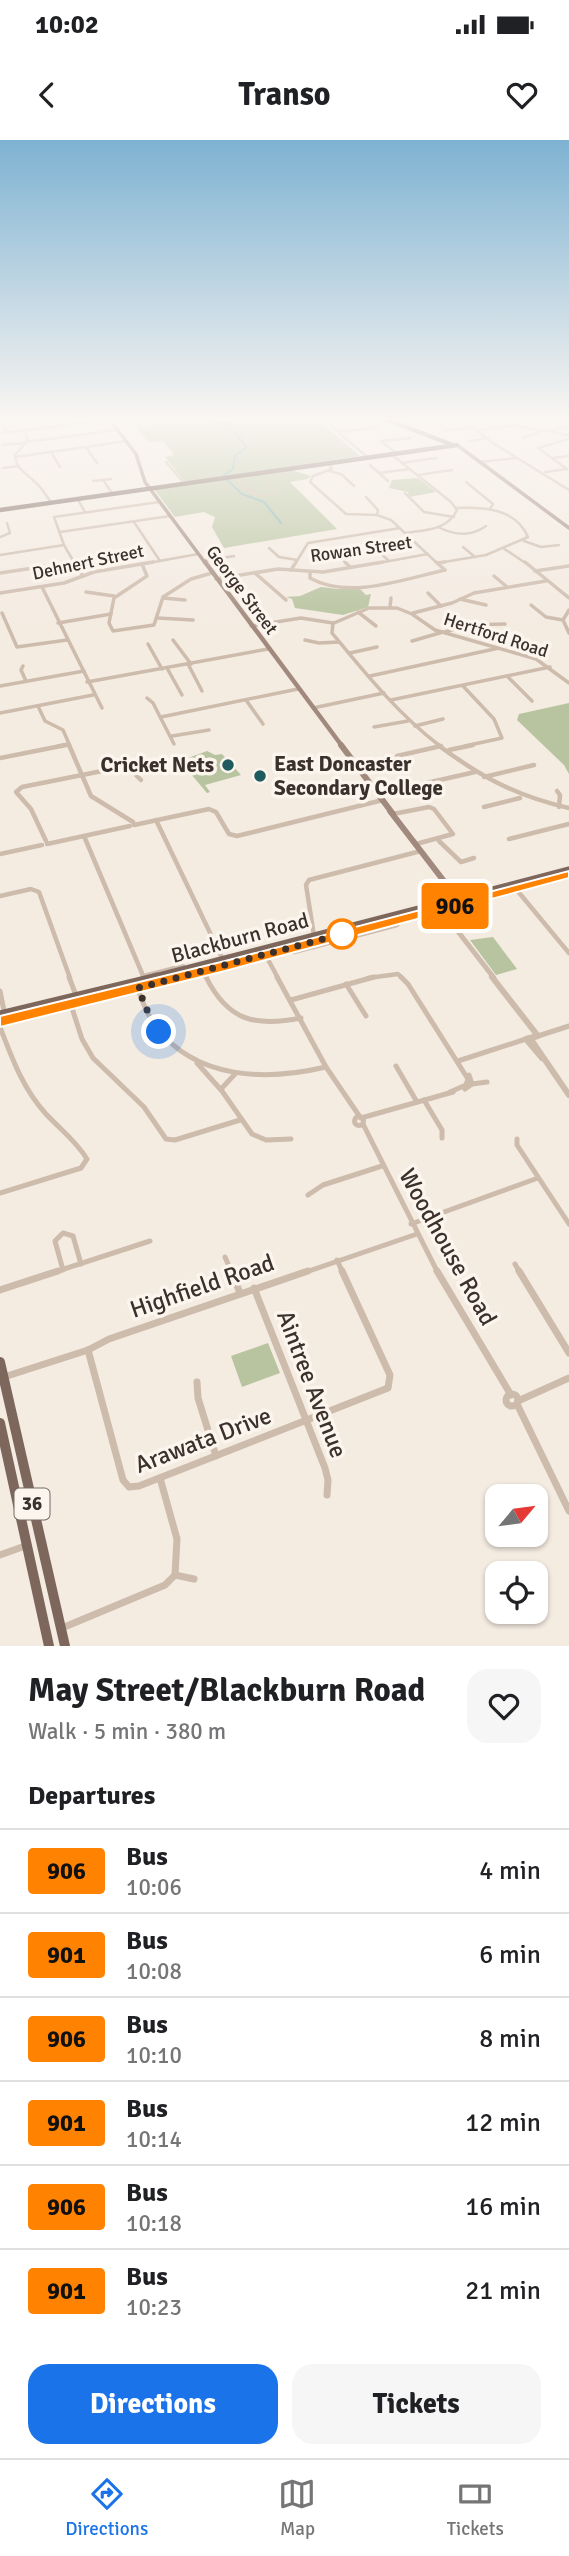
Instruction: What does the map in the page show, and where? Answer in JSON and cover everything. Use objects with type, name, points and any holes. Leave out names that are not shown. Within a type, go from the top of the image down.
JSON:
[{"type":"main road","points":[[0,510],[140,489]]},
{"type":"main road","name":"George Street","points":[[150,489],[459,901]]},
{"type":"main road","points":[[517,489],[569,528]]},
{"type":"main road","name":"Blackburn Road","points":[[514,887],[569,870]]},
{"type":"main road","name":"Blackburn Road","points":[[7,1016],[202,969],[223,961],[281,951],[459,901],[569,875]]},
{"type":"main road","name":"Blackburn Road","points":[[266,953],[318,935],[439,907]]},
{"type":"main road","name":"36","points":[[0,1362],[65,1646]]},
{"type":"main road","name":"36","points":[[0,1423],[50,1646]]},
{"type":"street","points":[[42,489],[51,502]]},
{"type":"street","points":[[109,489],[112,493]]},
{"type":"street","points":[[244,489],[256,496],[271,495],[271,489]]},
{"type":"street","points":[[310,572],[310,578],[319,585],[342,588],[445,570],[391,520],[377,515],[351,516],[341,512],[318,489]]},
{"type":"street","points":[[434,489],[456,508],[490,509],[510,516],[529,535],[524,541],[494,553],[438,563]]},
{"type":"street","points":[[475,489],[493,504],[490,509]]},
{"type":"street","points":[[405,493],[424,512],[455,517]]},
{"type":"street","points":[[366,497],[379,510],[377,515]]},
{"type":"street","points":[[77,498],[85,512]]},
{"type":"street","points":[[84,575],[78,571],[64,545],[54,517],[159,502]]},
{"type":"street","points":[[455,517],[456,508]]},
{"type":"street","points":[[60,532],[170,516]]},
{"type":"street","points":[[346,520],[351,516]]},
{"type":"street","points":[[405,533],[438,527],[455,517]]},
{"type":"street","points":[[134,522],[160,561]]},
{"type":"street","points":[[0,537],[10,533],[7,523]]},
{"type":"street","points":[[438,527],[458,534],[481,531],[486,526]]},
{"type":"street","points":[[291,570],[308,543],[400,528]]},
{"type":"street","points":[[524,541],[541,547],[559,545]]},
{"type":"street","points":[[0,555],[64,545]]},
{"type":"street","points":[[463,547],[475,557]]},
{"type":"street","points":[[269,548],[278,558],[297,560]]},
{"type":"street","points":[[502,548],[516,554],[569,598]]},
{"type":"street","points":[[377,550],[388,560]]},
{"type":"street","name":"Dehnert Street","points":[[0,593],[41,589],[84,575],[197,554]]},
{"type":"street","name":"Rowan Street","points":[[162,598],[191,579],[203,575],[291,570],[310,572],[428,554]]},
{"type":"street","points":[[203,561],[234,556]]},
{"type":"street","points":[[339,556],[350,567]]},
{"type":"street","points":[[0,573],[73,562]]},
{"type":"street","points":[[86,592],[115,596],[146,577],[142,566]]},
{"type":"street","points":[[535,571],[569,566]]},
{"type":"street","points":[[254,573],[286,600]]},
{"type":"street","points":[[495,576],[506,586]]},
{"type":"street","points":[[412,614],[474,593],[546,580]]},
{"type":"street","points":[[465,586],[474,593]]},
{"type":"street","points":[[41,589],[102,708]]},
{"type":"street","points":[[561,593],[569,592]]},
{"type":"street","points":[[428,593],[441,606]]},
{"type":"street","points":[[115,596],[109,627],[117,632],[151,626],[158,618],[162,598],[185,600]]},
{"type":"street","points":[[390,607],[391,598]]},
{"type":"street","points":[[460,599],[486,605]]},
{"type":"street","points":[[531,605],[546,617],[563,621]]},
{"type":"street","name":"Hertford Road","points":[[333,623],[358,612],[390,607],[412,614],[428,627],[444,633],[536,659],[569,684]]},
{"type":"street","points":[[563,621],[569,610]]},
{"type":"street","points":[[358,612],[376,626]]},
{"type":"street","points":[[2,613],[17,647],[67,640]]},
{"type":"street","points":[[58,623],[111,614]]},
{"type":"street","points":[[158,618],[193,620]]},
{"type":"street","points":[[251,626],[301,618],[333,623],[332,633],[415,726],[483,777],[521,797],[569,808]]},
{"type":"street","points":[[563,621],[569,633]]},
{"type":"street","points":[[412,641],[444,633],[453,626],[466,623],[505,624]]},
{"type":"street","points":[[173,640],[202,691]]},
{"type":"street","points":[[305,640],[319,643],[340,642]]},
{"type":"street","points":[[514,652],[527,642]]},
{"type":"street","points":[[148,645],[162,669]]},
{"type":"street","points":[[349,653],[377,647]]},
{"type":"street","points":[[370,676],[499,648]]},
{"type":"street","points":[[88,683],[268,649]]},
{"type":"street","points":[[23,666],[21,670],[27,681]]},
{"type":"street","points":[[391,700],[550,667]]},
{"type":"street","points":[[167,668],[182,695]]},
{"type":"street","points":[[0,686],[84,671]]},
{"type":"street","points":[[507,676],[532,701]]},
{"type":"street","points":[[447,750],[502,738],[494,719],[462,686]]},
{"type":"street","points":[[161,717],[298,690]]},
{"type":"street","points":[[312,708],[384,693]]},
{"type":"street","points":[[0,713],[94,696]]},
{"type":"street","points":[[147,698],[161,717],[174,744]]},
{"type":"street","points":[[246,700],[263,724]]},
{"type":"street","points":[[38,706],[45,721],[63,730],[92,797],[131,823]]},
{"type":"street","points":[[415,726],[443,719]]},
{"type":"street","points":[[374,727],[408,720]]},
{"type":"street","points":[[172,736],[209,730]]},
{"type":"street","points":[[0,758],[69,744]]},
{"type":"street","points":[[397,755],[442,746]]},
{"type":"street","points":[[483,777],[534,765]]},
{"type":"street","points":[[44,843],[32,811],[16,794],[17,790],[126,766],[141,780]]},
{"type":"street","points":[[0,853],[120,828],[131,823],[209,809],[217,813],[229,834],[237,836],[332,814],[366,804],[391,791],[476,772]]},
{"type":"street","points":[[557,791],[560,795],[559,807]]},
{"type":"street","points":[[484,807],[521,797]]},
{"type":"street","points":[[393,814],[423,807],[434,809],[453,834],[415,844]]},
{"type":"street","points":[[154,820],[223,961]]},
{"type":"street","points":[[509,839],[569,824]]},
{"type":"street","points":[[85,835],[145,981],[223,961],[280,941],[290,943]]},
{"type":"street","points":[[438,840],[461,862],[474,859]]},
{"type":"street","points":[[318,935],[313,926],[306,886],[309,880],[421,851]]},
{"type":"street","points":[[514,887],[569,953]]},
{"type":"street","points":[[0,896],[30,889],[39,892],[72,988],[82,1039],[93,1058],[144,1107],[167,1139],[175,1140],[240,1120]]},
{"type":"street","points":[[439,907],[528,1024],[542,1058],[569,1095]]},
{"type":"street","points":[[266,953],[327,1067],[360,1121],[466,1089],[472,1084],[487,1082]]},
{"type":"street","points":[[202,969],[219,1002],[239,1017],[266,1023],[301,1018]]},
{"type":"street","points":[[291,1000],[380,975],[397,973],[408,985],[463,1069],[468,1084],[450,1092]]},
{"type":"street","points":[[346,984],[366,1016]]},
{"type":"street","points":[[137,985],[159,1032],[194,1060],[221,1089],[247,1132],[259,1139],[291,1139]]},
{"type":"street","points":[[0,991],[7,1016],[2,1029],[13,1062],[28,1091],[46,1114],[81,1148],[87,1161],[79,1169],[0,1193]]},
{"type":"street","points":[[458,1060],[569,1026]]},
{"type":"street","points":[[194,1060],[236,1073],[285,1076],[327,1067]]},
{"type":"street","points":[[396,1066],[417,1102]]},
{"type":"street","points":[[463,1069],[471,1078],[472,1084]]},
{"type":"street","points":[[221,1089],[236,1073]]},
{"type":"street","points":[[424,1100],[442,1130],[442,1138]]},
{"type":"street","name":"Woodhouse Road","points":[[360,1121],[413,1227],[513,1400],[569,1511]]},
{"type":"street","points":[[517,1139],[517,1145],[569,1224]]},
{"type":"street","points":[[308,1195],[324,1185],[382,1166]]},
{"type":"street","name":"Highfield Road","points":[[2,1380],[88,1350],[109,1339],[394,1240],[427,1216],[538,1178]]},
{"type":"street","points":[[63,1270],[55,1241],[59,1234],[69,1233],[73,1236],[81,1264]]},
{"type":"street","points":[[0,1290],[150,1241]]},
{"type":"street","points":[[225,1257],[240,1293]]},
{"type":"street","name":"Arawata Drive","points":[[88,1350],[124,1483],[134,1487],[160,1478],[382,1392],[391,1385],[390,1375],[337,1260]]},
{"type":"street","points":[[515,1264],[569,1353]]},
{"type":"street","name":"Aintree Avenue","points":[[254,1288],[327,1474],[327,1495]]},
{"type":"street","points":[[513,1400],[569,1377]]},
{"type":"street","points":[[197,1382],[198,1398],[216,1456]]},
{"type":"street","points":[[61,1628],[165,1585],[175,1576],[177,1568],[174,1527],[160,1478]]},
{"type":"street","points":[[0,1555],[26,1545]]},
{"type":"street","points":[[175,1576],[194,1578]]},
{"type":"green space","points":[[154,489],[297,489],[337,529],[224,548],[212,527],[215,517],[204,512],[175,517]]},
{"type":"green space","points":[[395,489],[433,489],[436,492],[409,497],[408,492]]},
{"type":"green space","points":[[321,587],[358,587],[366,595],[371,594],[368,607],[343,615],[295,608],[292,599],[286,597],[300,596]]},
{"type":"green space","points":[[569,703],[569,774],[564,765],[517,720],[519,714]]},
{"type":"green space","points":[[207,751],[215,755],[222,754],[241,775],[205,785],[210,792],[207,793],[180,761]]},
{"type":"green space","points":[[493,937],[517,969],[496,975],[470,940]]},
{"type":"green space","points":[[268,1343],[280,1373],[242,1387],[231,1356]]},
{"type":"waterway","points":[[237,489],[242,494],[264,502],[281,523]]},
{"type":"bus line","name":"906","points":[[0,1021],[225,966],[569,875]]},
{"type":"place","name":"Cricket Nets","points":[[228,765]]},
{"type":"place","name":"East Doncaster Secondary College","points":[[260,776]]},
{"type":"route","points":[[159,1032],[138,988],[342,934]]}]
